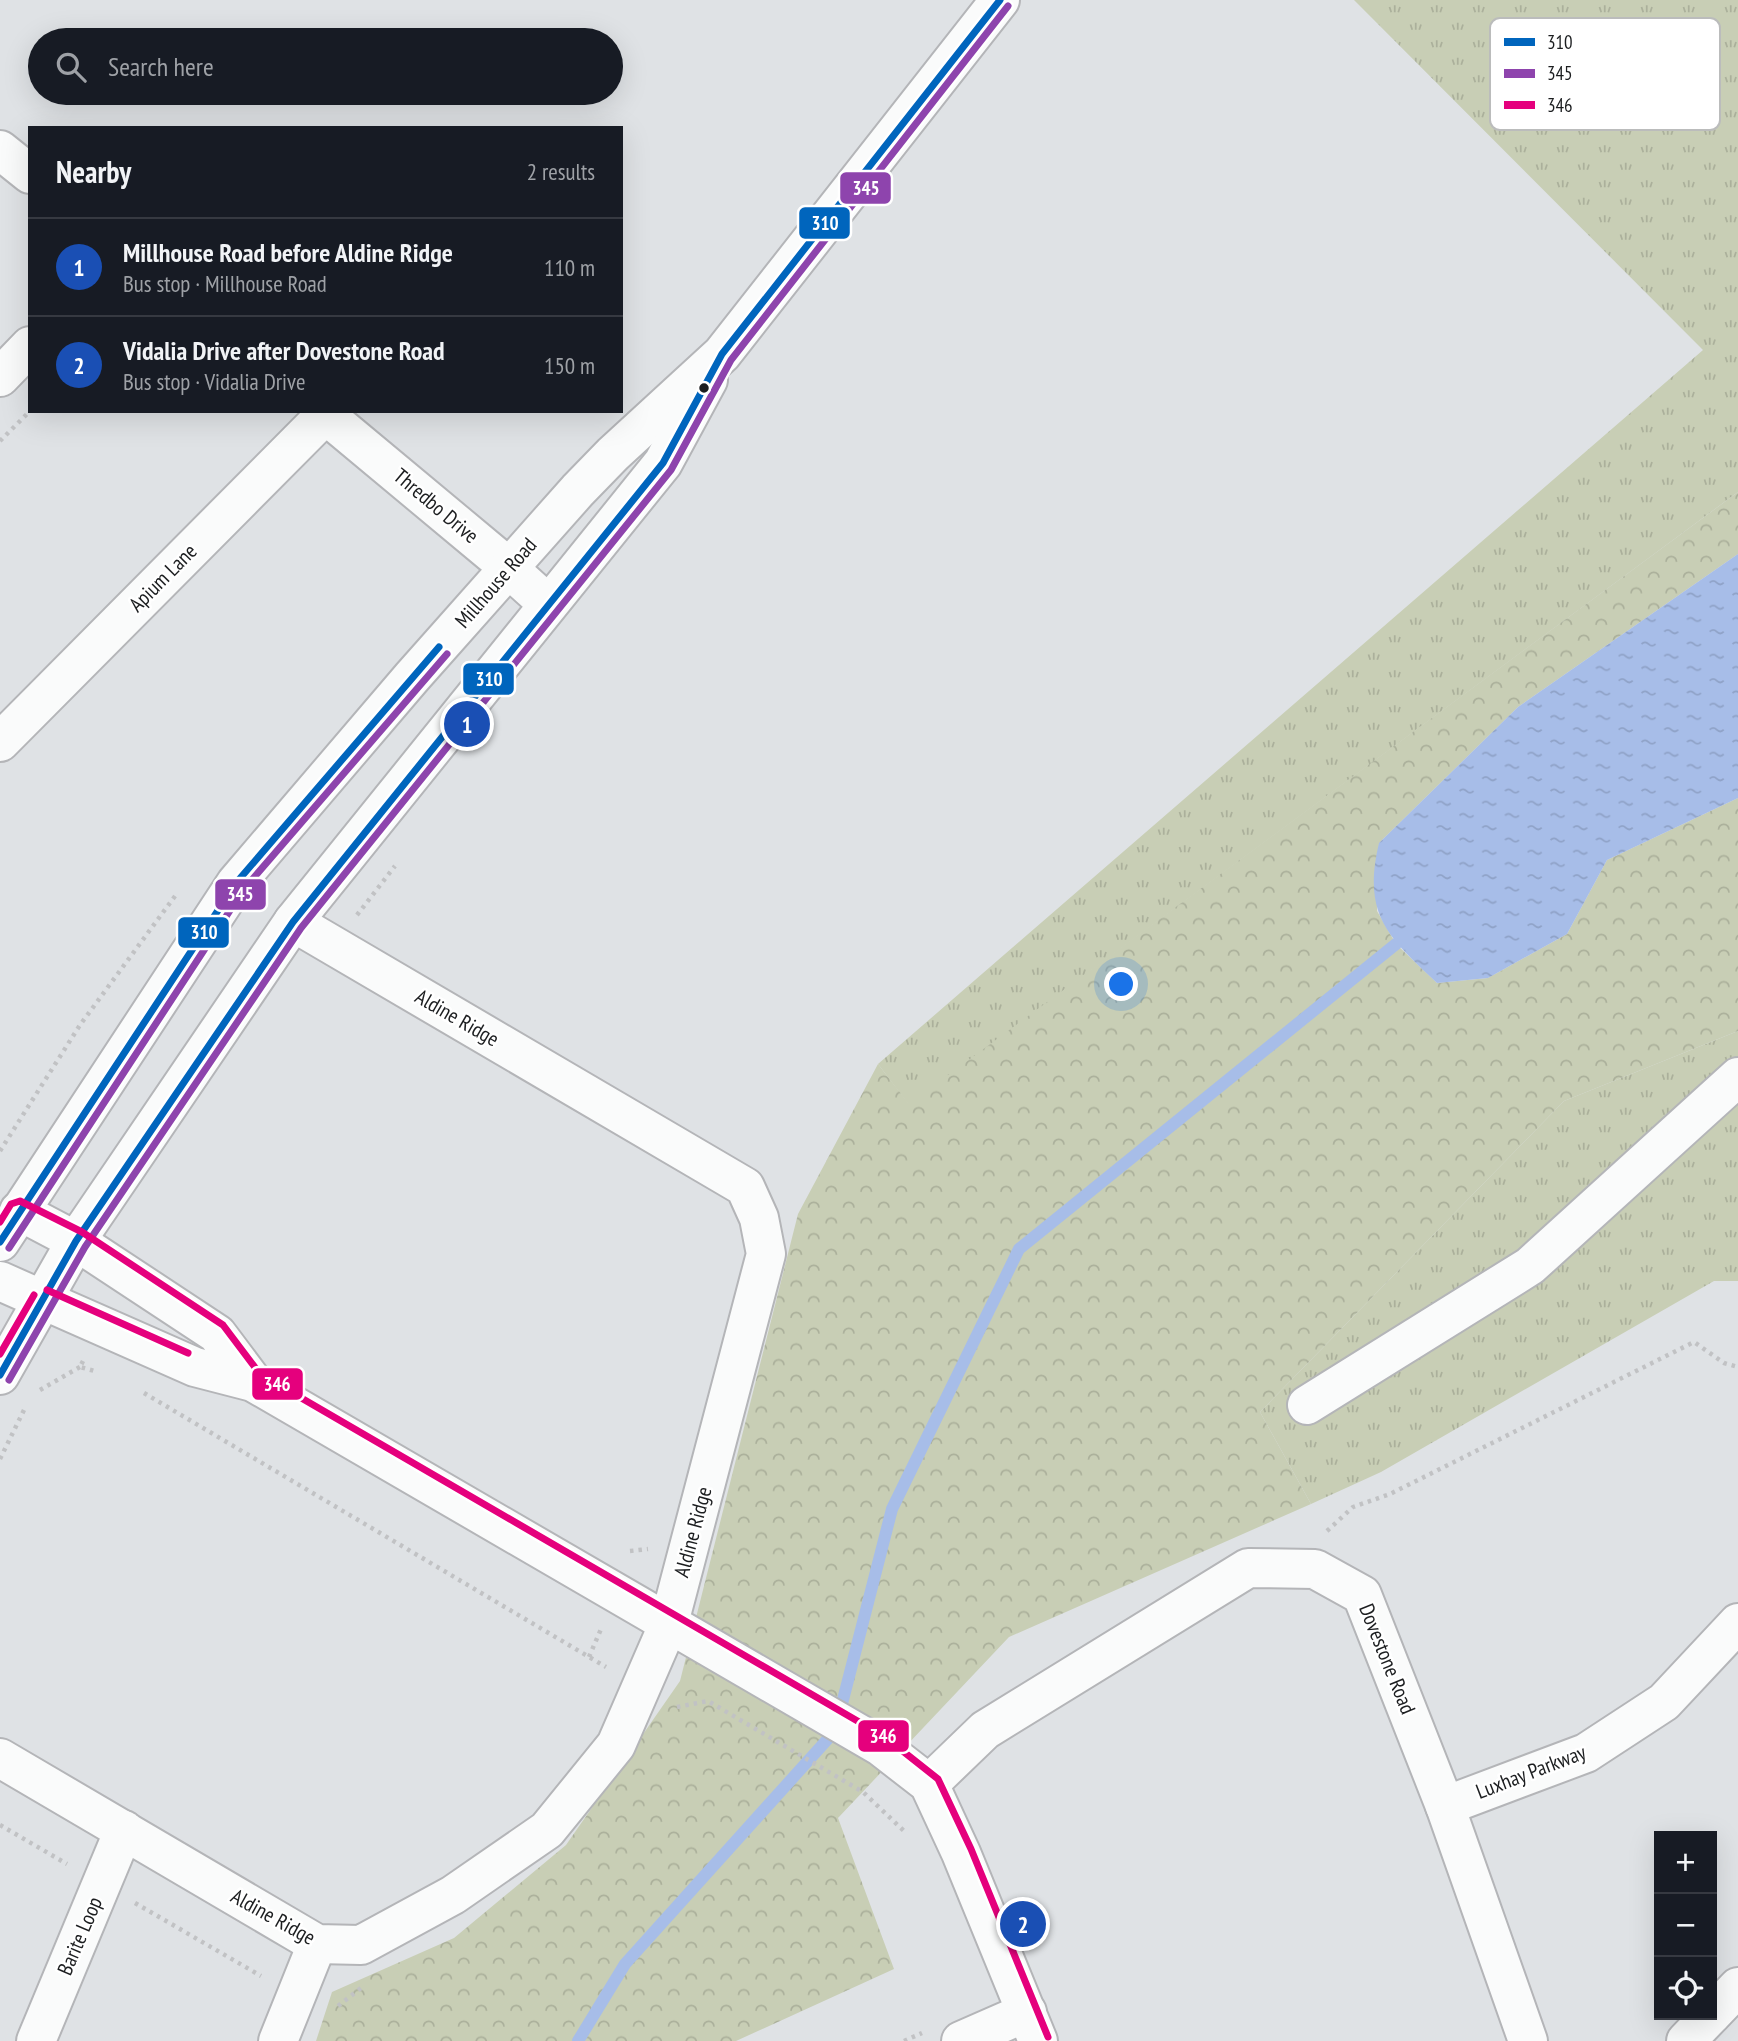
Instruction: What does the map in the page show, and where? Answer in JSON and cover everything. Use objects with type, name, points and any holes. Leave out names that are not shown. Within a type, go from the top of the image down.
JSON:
[{"type":"street","name":"Millhouse Road","points":[[10,1226],[236,883],[509,568],[613,454],[722,354],[1000,0]]},
{"type":"street","points":[[0,150],[28,172]]},
{"type":"street","points":[[0,377],[28,348]]},
{"type":"street","name":"Millhouse Road","points":[[16,1385],[43,1300],[76,1241],[293,922],[663,463],[722,354]]},
{"type":"street","name":"Thredbo Drive","points":[[323,413],[509,568],[548,604]]},
{"type":"street","name":"Apium Lane","points":[[0,742],[323,413]]},
{"type":"street","name":"Aldine Ridge","points":[[0,1758],[317,1944],[361,1945],[453,1895],[547,1829],[616,1745],[669,1623],[766,1254],[759,1218],[745,1187],[293,922]]},
{"type":"street","points":[[1307,1405],[1530,1266],[1738,1077]]},
{"type":"street","points":[[10,1226],[76,1241],[216,1334],[253,1382]]},
{"type":"street","points":[[0,1281],[195,1367],[253,1382],[880,1746],[929,1784],[961,1853],[1032,2027],[961,2041]]},
{"type":"street","name":"Dovestone Road","points":[[929,1784],[985,1730],[1248,1568],[1315,1569],[1362,1595],[1445,1806],[1528,2041]]},
{"type":"street","name":"Luxhay Parkway","points":[[1445,1806],[1586,1753],[1664,1702],[1738,1623]]},
{"type":"street","name":"Barite Loop","points":[[36,2041],[124,1830]]},
{"type":"street","points":[[278,2041],[317,1944]]},
{"type":"street","points":[[1717,2010],[1738,1987]]},
{"type":"street","points":[[1686,2041],[1707,2020]]},
{"type":"path","points":[[0,441],[28,413]]},
{"type":"path","points":[[336,947],[400,860]]},
{"type":"path","points":[[80,1367],[102,1326]]},
{"type":"path","points":[[1326,1533],[1353,1507],[1390,1494],[1694,1342],[1724,1363],[1738,1367]]},
{"type":"path","points":[[16,1385],[80,1367],[110,1376]]},
{"type":"path","points":[[133,1385],[673,1708],[708,1701],[863,1792],[910,1840]]},
{"type":"path","points":[[0,1459],[27,1405]]},
{"type":"path","points":[[621,1546],[633,1553],[649,1548],[658,1541]]},
{"type":"path","points":[[708,1701],[732,1660]]},
{"type":"path","points":[[0,1825],[296,1996]]},
{"type":"green space","points":[[1354,0],[1738,0],[1738,492],[909,1105],[878,1064],[1703,350]]},
{"type":"green space","points":[[1738,492],[1738,554],[1518,707],[1379,843],[1377,911],[1396,944],[1437,983],[1488,978],[1567,934],[1607,860],[1738,798],[1738,1031],[1564,1101],[1260,1412],[1311,1504],[1009,1637],[838,1818],[894,1969],[736,2041],[316,2041],[332,1992],[454,1938],[566,1845],[680,1681],[798,1214],[878,1064],[909,1104]]},
{"type":"green space","points":[[1738,1031],[1738,1281],[1714,1281],[1381,1472],[1311,1504],[1260,1412],[1564,1101]]},
{"type":"water","points":[[1738,554],[1738,798],[1607,860],[1567,934],[1488,978],[1437,983],[1405,952],[1383,923],[1374,889],[1379,843],[1518,707]]},
{"type":"waterway","points":[[578,2041],[625,1964],[835,1731],[892,1509],[1019,1249],[1396,944]]},
{"type":"transit line","name":"310","points":[[0,1375],[76,1241],[293,922],[663,463],[722,354],[1000,0]]},
{"type":"transit line","name":"345","points":[[9,1380],[85,1247],[301,928],[671,470],[731,360],[1008,6]]},
{"type":"transit line","name":"310","points":[[0,1242],[236,883],[439,647]]},
{"type":"transit line","name":"345","points":[[9,1248],[244,889],[447,654]]},
{"type":"transit line","name":"346","points":[[0,1222],[11,1204],[20,1201],[82,1232],[223,1325],[260,1374],[885,1737],[938,1779],[971,1849],[1048,2037]]},
{"type":"transit line","name":"346","points":[[47,1290],[188,1353]]},
{"type":"transit line","name":"346","points":[[0,1354],[34,1295]]},
{"type":"place","name":"Millhouse Road before Aldine Ridge","points":[[467,724]]},
{"type":"place","name":"Vidalia Drive after Dovestone Road","points":[[1023,1924]]}]
